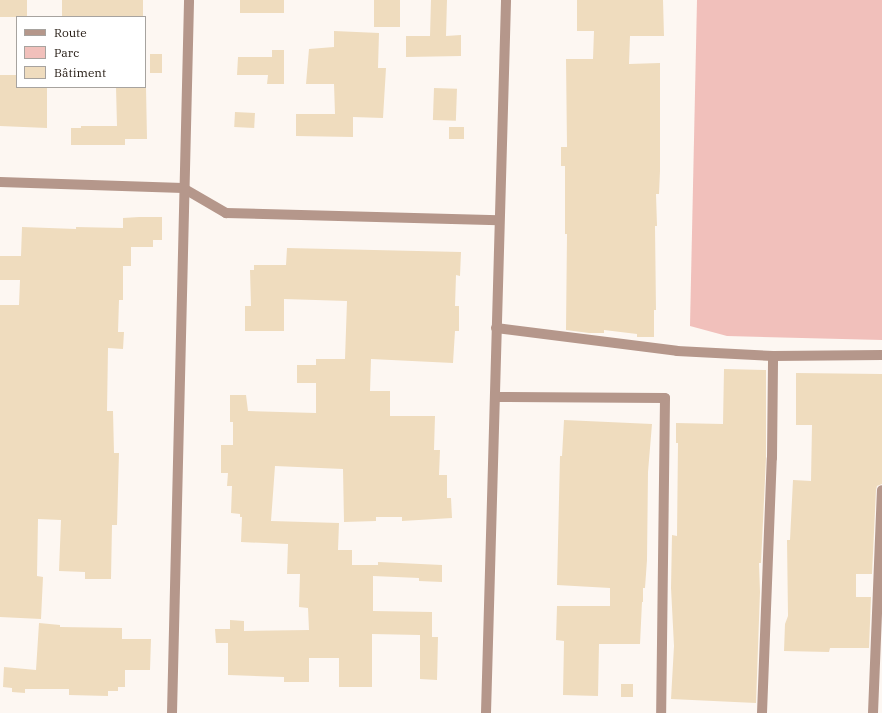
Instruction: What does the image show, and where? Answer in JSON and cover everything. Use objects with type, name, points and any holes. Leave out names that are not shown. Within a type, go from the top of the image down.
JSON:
[{"type":"street","points":[[172,713],[188,0]]},
{"type":"street","points":[[486,713],[506,0]]},
{"type":"street","points":[[0,182],[183,188],[226,213],[499,220]]},
{"type":"street","points":[[496,328],[677,351],[774,356],[882,356]]},
{"type":"street","points":[[762,713],[772,458],[774,356]]},
{"type":"street","points":[[495,397],[665,398],[661,713]]},
{"type":"street","points":[[873,713],[882,490]]},
{"type":"green space","points":[[697,0],[882,0],[882,340],[727,336],[690,326]]},
{"type":"building","points":[[0,0],[27,0],[27,16],[0,17]]},
{"type":"building","points":[[62,0],[143,0],[143,16],[62,16]]},
{"type":"building","points":[[240,0],[284,0],[284,13],[240,13]]},
{"type":"building","points":[[374,0],[400,0],[400,27],[374,27]]},
{"type":"building","points":[[431,0],[447,0],[446,36],[461,35],[461,56],[406,57],[406,36],[430,36]]},
{"type":"building","points":[[577,0],[663,0],[664,36],[630,36],[629,64],[660,63],[660,171],[659,194],[656,194],[656,310],[654,310],[654,337],[637,337],[637,334],[604,330],[604,333],[589,333],[566,330],[567,234],[565,234],[565,166],[561,166],[561,147],[567,147],[566,59],[593,59],[594,31],[577,31]]},
{"type":"building","points":[[334,31],[379,33],[378,68],[386,68],[383,118],[353,117],[353,137],[296,136],[296,114],[335,114],[334,84],[306,84],[309,49],[334,47]]},
{"type":"building","points":[[272,50],[284,50],[284,84],[267,84],[268,75],[237,75],[238,57],[272,57]]},
{"type":"building","points":[[150,54],[162,54],[162,73],[150,73]]},
{"type":"building","points":[[0,75],[16,75],[16,88],[47,88],[47,128],[0,126]]},
{"type":"building","points":[[146,87],[147,139],[125,139],[125,145],[71,145],[71,128],[81,128],[81,126],[117,126],[116,88]]},
{"type":"building","points":[[434,88],[457,89],[456,121],[433,120]]},
{"type":"building","points":[[235,112],[255,113],[254,128],[234,127]]},
{"type":"building","points":[[449,127],[464,127],[464,139],[449,139]]},
{"type":"building","points":[[162,217],[162,240],[153,240],[153,247],[131,247],[131,266],[123,266],[123,300],[119,300],[118,332],[124,332],[123,349],[108,348],[107,411],[113,411],[114,453],[119,453],[117,525],[112,525],[111,579],[85,579],[85,572],[59,571],[61,520],[38,519],[37,576],[43,577],[41,619],[0,617],[0,305],[19,305],[20,280],[0,280],[0,256],[21,256],[22,227],[76,229],[76,227],[123,228],[123,218]]},
{"type":"building","points":[[287,248],[461,252],[460,276],[456,275],[455,306],[459,306],[459,331],[455,331],[453,363],[371,359],[370,391],[390,391],[390,416],[435,416],[434,450],[440,450],[439,475],[447,475],[447,498],[451,498],[452,518],[402,521],[402,517],[376,517],[376,521],[344,522],[343,469],[275,466],[271,521],[339,523],[338,550],[352,550],[352,565],[378,565],[378,562],[442,565],[442,582],[419,581],[419,578],[373,576],[373,611],[432,612],[432,637],[438,637],[437,680],[420,679],[420,635],[372,634],[372,687],[339,687],[339,658],[309,658],[309,682],[284,682],[284,677],[228,675],[228,643],[216,643],[215,629],[230,629],[230,620],[244,621],[244,631],[309,630],[308,608],[299,607],[300,574],[287,574],[288,544],[241,542],[242,517],[240,517],[240,514],[231,513],[232,486],[227,486],[228,473],[221,473],[221,445],[233,445],[233,422],[230,422],[230,395],[246,395],[248,411],[316,413],[316,383],[297,383],[297,365],[316,365],[316,359],[345,359],[347,301],[284,299],[284,331],[245,331],[245,306],[251,306],[250,270],[254,270],[254,265],[286,265]]},
{"type":"building","points":[[724,369],[766,370],[766,458],[761,563],[759,563],[760,592],[756,703],[671,699],[674,646],[671,588],[672,535],[677,536],[678,443],[676,443],[676,423],[723,424]]},
{"type":"building","points":[[796,373],[882,374],[882,484],[877,486],[876,490],[872,574],[856,574],[856,597],[871,597],[869,648],[830,648],[829,652],[784,651],[785,624],[788,616],[787,540],[790,540],[793,480],[811,481],[812,425],[796,425]]},
{"type":"building","points":[[564,420],[652,424],[648,472],[647,560],[645,588],[643,588],[640,644],[599,644],[598,696],[563,695],[564,641],[556,640],[557,606],[610,606],[610,588],[557,585],[560,456],[562,456]]},
{"type":"building","points":[[39,623],[60,625],[60,627],[122,628],[122,639],[151,639],[150,670],[125,670],[125,687],[118,687],[118,691],[108,691],[108,696],[69,695],[69,689],[25,689],[25,693],[12,692],[12,688],[3,687],[4,667],[36,670]]},
{"type":"building","points":[[621,684],[633,684],[633,697],[621,697]]}]
